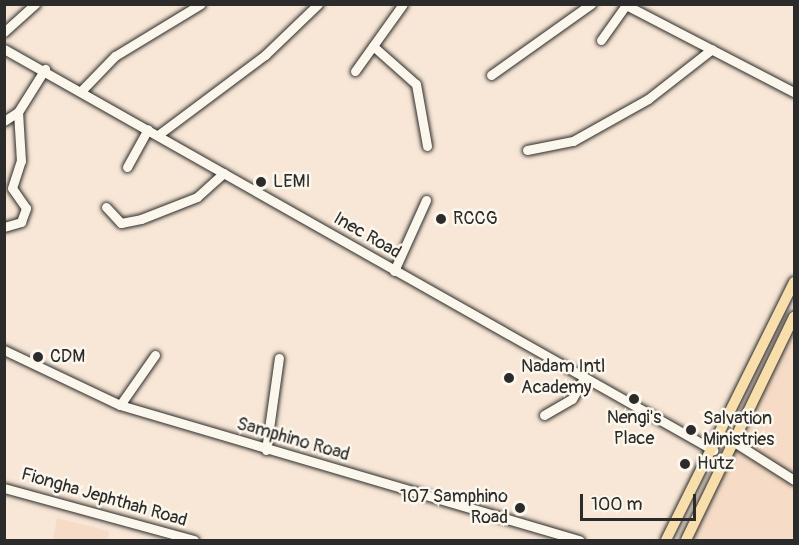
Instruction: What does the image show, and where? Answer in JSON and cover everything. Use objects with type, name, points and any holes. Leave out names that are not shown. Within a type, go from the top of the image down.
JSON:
[{"type":"main road","points":[[666,540],[795,282]]},
{"type":"main road","points":[[686,540],[795,317]]},
{"type":"street","points":[[4,32],[35,4]]},
{"type":"street","points":[[83,88],[115,56],[201,4]]},
{"type":"street","points":[[158,135],[265,55],[318,4]]},
{"type":"street","points":[[355,71],[402,4]]},
{"type":"street","points":[[491,75],[591,4]]},
{"type":"street","points":[[601,40],[625,5],[795,93]]},
{"type":"street","points":[[373,46],[416,84],[427,146]]},
{"type":"street","name":"Inec Road","points":[[4,49],[83,88],[158,135],[583,380],[713,450]]},
{"type":"street","points":[[527,150],[573,141],[648,99],[712,49]]},
{"type":"street","points":[[4,121],[18,112],[45,69]]},
{"type":"street","points":[[4,227],[21,222],[26,208],[12,188],[21,161],[18,112]]},
{"type":"street","points":[[127,167],[148,129]]},
{"type":"street","points":[[106,207],[122,223],[141,219],[197,197],[224,173]]},
{"type":"street","points":[[394,271],[426,201]]},
{"type":"street","name":"Samphino Road","points":[[4,350],[120,405],[266,450],[580,540]]},
{"type":"street","points":[[120,405],[155,355]]},
{"type":"street","points":[[266,450],[279,358]]},
{"type":"street","points":[[544,415],[572,399],[583,380]]},
{"type":"street","points":[[734,442],[795,480]]},
{"type":"street","name":"Fiongha Jephthah Road","points":[[4,488],[194,540]]},
{"type":"street","points":[[156,540],[158,529]]},
{"type":"shaded area","points":[[794,328],[794,540],[692,540]]},
{"type":"shaded area","points":[[57,518],[109,531],[108,540],[53,540]]},
{"type":"place","name":"LEMI","points":[[261,182]]},
{"type":"place","name":"RCCG","points":[[441,219]]},
{"type":"place","name":"CDM","points":[[38,357]]},
{"type":"place","name":"Nadam Intl Academy","points":[[509,378]]},
{"type":"place","name":"Nengi's Place","points":[[634,399]]},
{"type":"place","name":"Salvation Ministries","points":[[691,430]]},
{"type":"place","name":"Hutz","points":[[685,464]]},
{"type":"place","name":"107 Samphino Road","points":[[520,508]]}]
